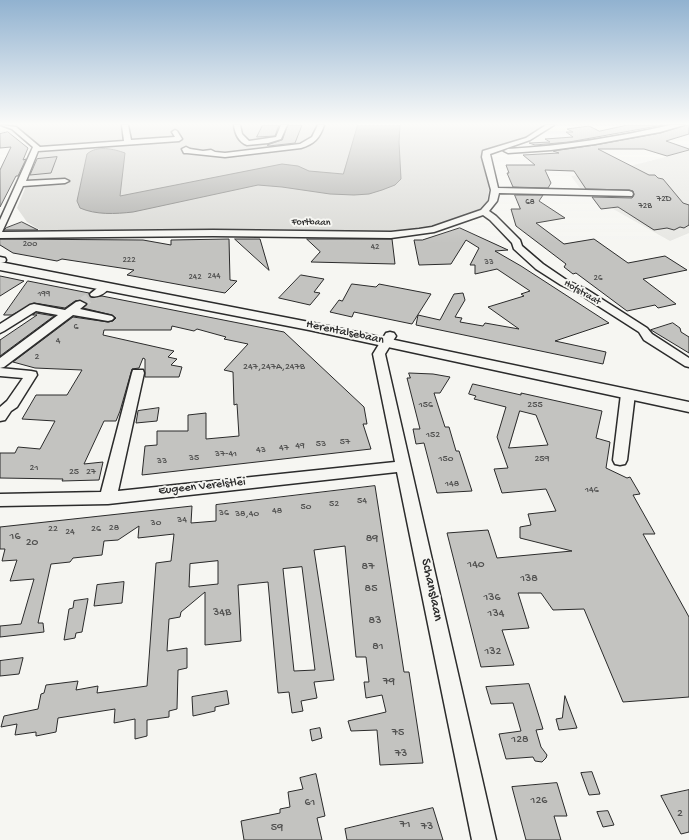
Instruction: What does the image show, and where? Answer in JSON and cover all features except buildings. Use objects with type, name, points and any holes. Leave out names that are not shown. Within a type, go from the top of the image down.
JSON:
[{"type":"main road","name":"Herentalsebaan","points":[[0,262],[100,290],[388,339],[689,407]]},
{"type":"main road","name":"Herentalsebaan","points":[[0,262],[689,399]]},
{"type":"street","points":[[0,230],[29,164]]},
{"type":"street","points":[[484,212],[493,202],[494,190],[488,164]]},
{"type":"street","points":[[20,184],[65,181]]},
{"type":"street","points":[[494,190],[629,194]]},
{"type":"street","name":"Fortbaan","points":[[0,235],[221,233],[391,235],[434,229],[484,212]]},
{"type":"street","name":"Hofstraat","points":[[484,212],[493,218],[517,242],[517,247],[542,269],[571,287],[582,291],[643,330],[648,337],[689,363]]},
{"type":"street","points":[[0,329],[34,307],[73,310],[108,318]]},
{"type":"street","points":[[0,364],[73,310]]},
{"type":"street","name":"Schanslaan","points":[[388,339],[379,354],[484,840]]},
{"type":"street","points":[[0,372],[31,375],[12,404],[2,411]]},
{"type":"street","points":[[108,498],[138,373]]},
{"type":"street","points":[[620,460],[628,394]]},
{"type":"street","name":"Eugeen Verelstlei","points":[[0,500],[108,498],[369,468],[404,466]]},
{"type":"shaded area","points":[[35,164],[483,164],[489,190],[487,201],[479,210],[430,227],[391,232],[214,230],[186,232],[43,232],[27,222],[17,208]]},
{"type":"shaded area","points":[[85,164],[124,164],[120,196],[281,164],[298,166],[309,171],[343,174],[346,164],[400,164],[401,179],[395,185],[382,190],[369,194],[354,195],[330,194],[258,185],[133,212],[119,213],[92,212],[80,208],[77,201]]},
{"type":"shaded area","points":[[637,164],[689,164],[689,233],[670,241],[583,192],[571,176],[635,169],[630,166]]},
{"type":"tunnel","points":[[80,304],[95,294]]}]
